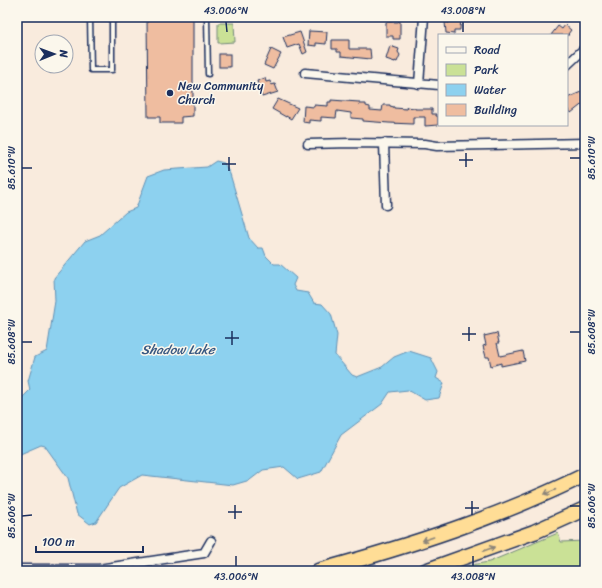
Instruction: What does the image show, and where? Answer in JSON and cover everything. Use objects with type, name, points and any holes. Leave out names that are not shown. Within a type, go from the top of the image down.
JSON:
[{"type":"highway","points":[[318,571],[429,539],[522,503],[585,475]]},
{"type":"highway","points":[[425,571],[534,532],[585,509]]},
{"type":"street","points":[[419,84],[424,17]]},
{"type":"street","points":[[568,64],[585,48]]},
{"type":"street","points":[[305,73],[438,85]]},
{"type":"street","points":[[384,143],[386,205]]},
{"type":"street","points":[[308,144],[384,143],[424,144],[437,146],[585,143]]},
{"type":"street","points":[[17,570],[99,569],[204,553],[211,541]]},
{"type":"lane","points":[[90,17],[90,70],[112,70],[112,17]]},
{"type":"lane","points":[[207,17],[208,74]]},
{"type":"green space","points":[[218,23],[234,23],[235,42],[218,43]]},
{"type":"green space","points":[[558,533],[561,542],[585,541],[585,571],[455,571],[471,565],[489,562]]},
{"type":"water","name":"Shadow Lake","points":[[216,161],[224,163],[230,174],[249,238],[258,248],[263,248],[266,256],[274,264],[280,264],[296,278],[293,285],[296,291],[308,293],[314,303],[322,304],[331,314],[337,335],[335,355],[352,375],[357,377],[382,367],[394,357],[409,351],[431,358],[438,372],[436,378],[444,383],[439,398],[425,400],[408,390],[390,392],[382,404],[341,435],[321,472],[298,479],[284,467],[263,470],[250,480],[233,485],[142,475],[119,488],[96,522],[90,524],[77,514],[68,478],[45,446],[41,445],[18,455],[17,454],[17,403],[30,390],[28,381],[35,357],[47,351],[55,301],[54,278],[85,241],[100,235],[126,212],[136,208],[148,176],[164,170],[207,167]]},
{"type":"building","name":"New Community Church","points":[[147,17],[193,17],[193,116],[181,117],[181,123],[160,123],[160,117],[148,117]]},
{"type":"building","points":[[449,17],[461,17],[460,30],[454,30],[454,34],[446,33],[445,22],[449,23]]},
{"type":"building","points":[[399,21],[400,39],[393,39],[393,36],[386,36],[386,22]]},
{"type":"building","points":[[565,25],[571,30],[568,34],[552,34],[558,26],[562,29]]},
{"type":"building","points":[[309,31],[327,32],[326,44],[316,43],[316,46],[308,45]]},
{"type":"building","points":[[300,32],[307,52],[303,54],[299,44],[287,48],[283,37]]},
{"type":"building","points":[[332,40],[349,40],[349,49],[370,49],[371,59],[341,56],[341,52],[337,52],[337,49],[332,49]]},
{"type":"building","points":[[390,46],[399,49],[398,52],[400,55],[397,62],[386,59]]},
{"type":"building","points":[[271,49],[281,54],[273,69],[264,65]]},
{"type":"building","points":[[219,54],[230,54],[230,67],[219,67]]},
{"type":"building","points":[[265,78],[266,82],[270,81],[271,85],[275,84],[278,92],[262,97],[257,81]]},
{"type":"building","points":[[581,92],[585,98],[585,102],[571,113],[568,108],[568,98]]},
{"type":"building","points":[[278,99],[298,108],[291,119],[272,109]]},
{"type":"building","points":[[331,100],[359,102],[359,104],[366,104],[366,106],[370,107],[370,110],[382,111],[383,105],[390,105],[394,108],[407,109],[406,107],[415,109],[432,109],[432,114],[436,114],[436,116],[438,116],[438,125],[425,126],[425,117],[413,117],[413,124],[363,121],[363,119],[351,118],[351,113],[337,111],[336,118],[321,117],[321,121],[309,120],[309,123],[303,122],[304,106],[328,106],[328,102],[331,102]]},
{"type":"building","points":[[497,333],[499,343],[497,343],[500,356],[523,351],[525,361],[501,366],[501,363],[491,366],[489,357],[486,357],[483,346],[486,345],[484,336]]},
{"type":"place","name":"New Community Church","points":[[170,93]]}]
